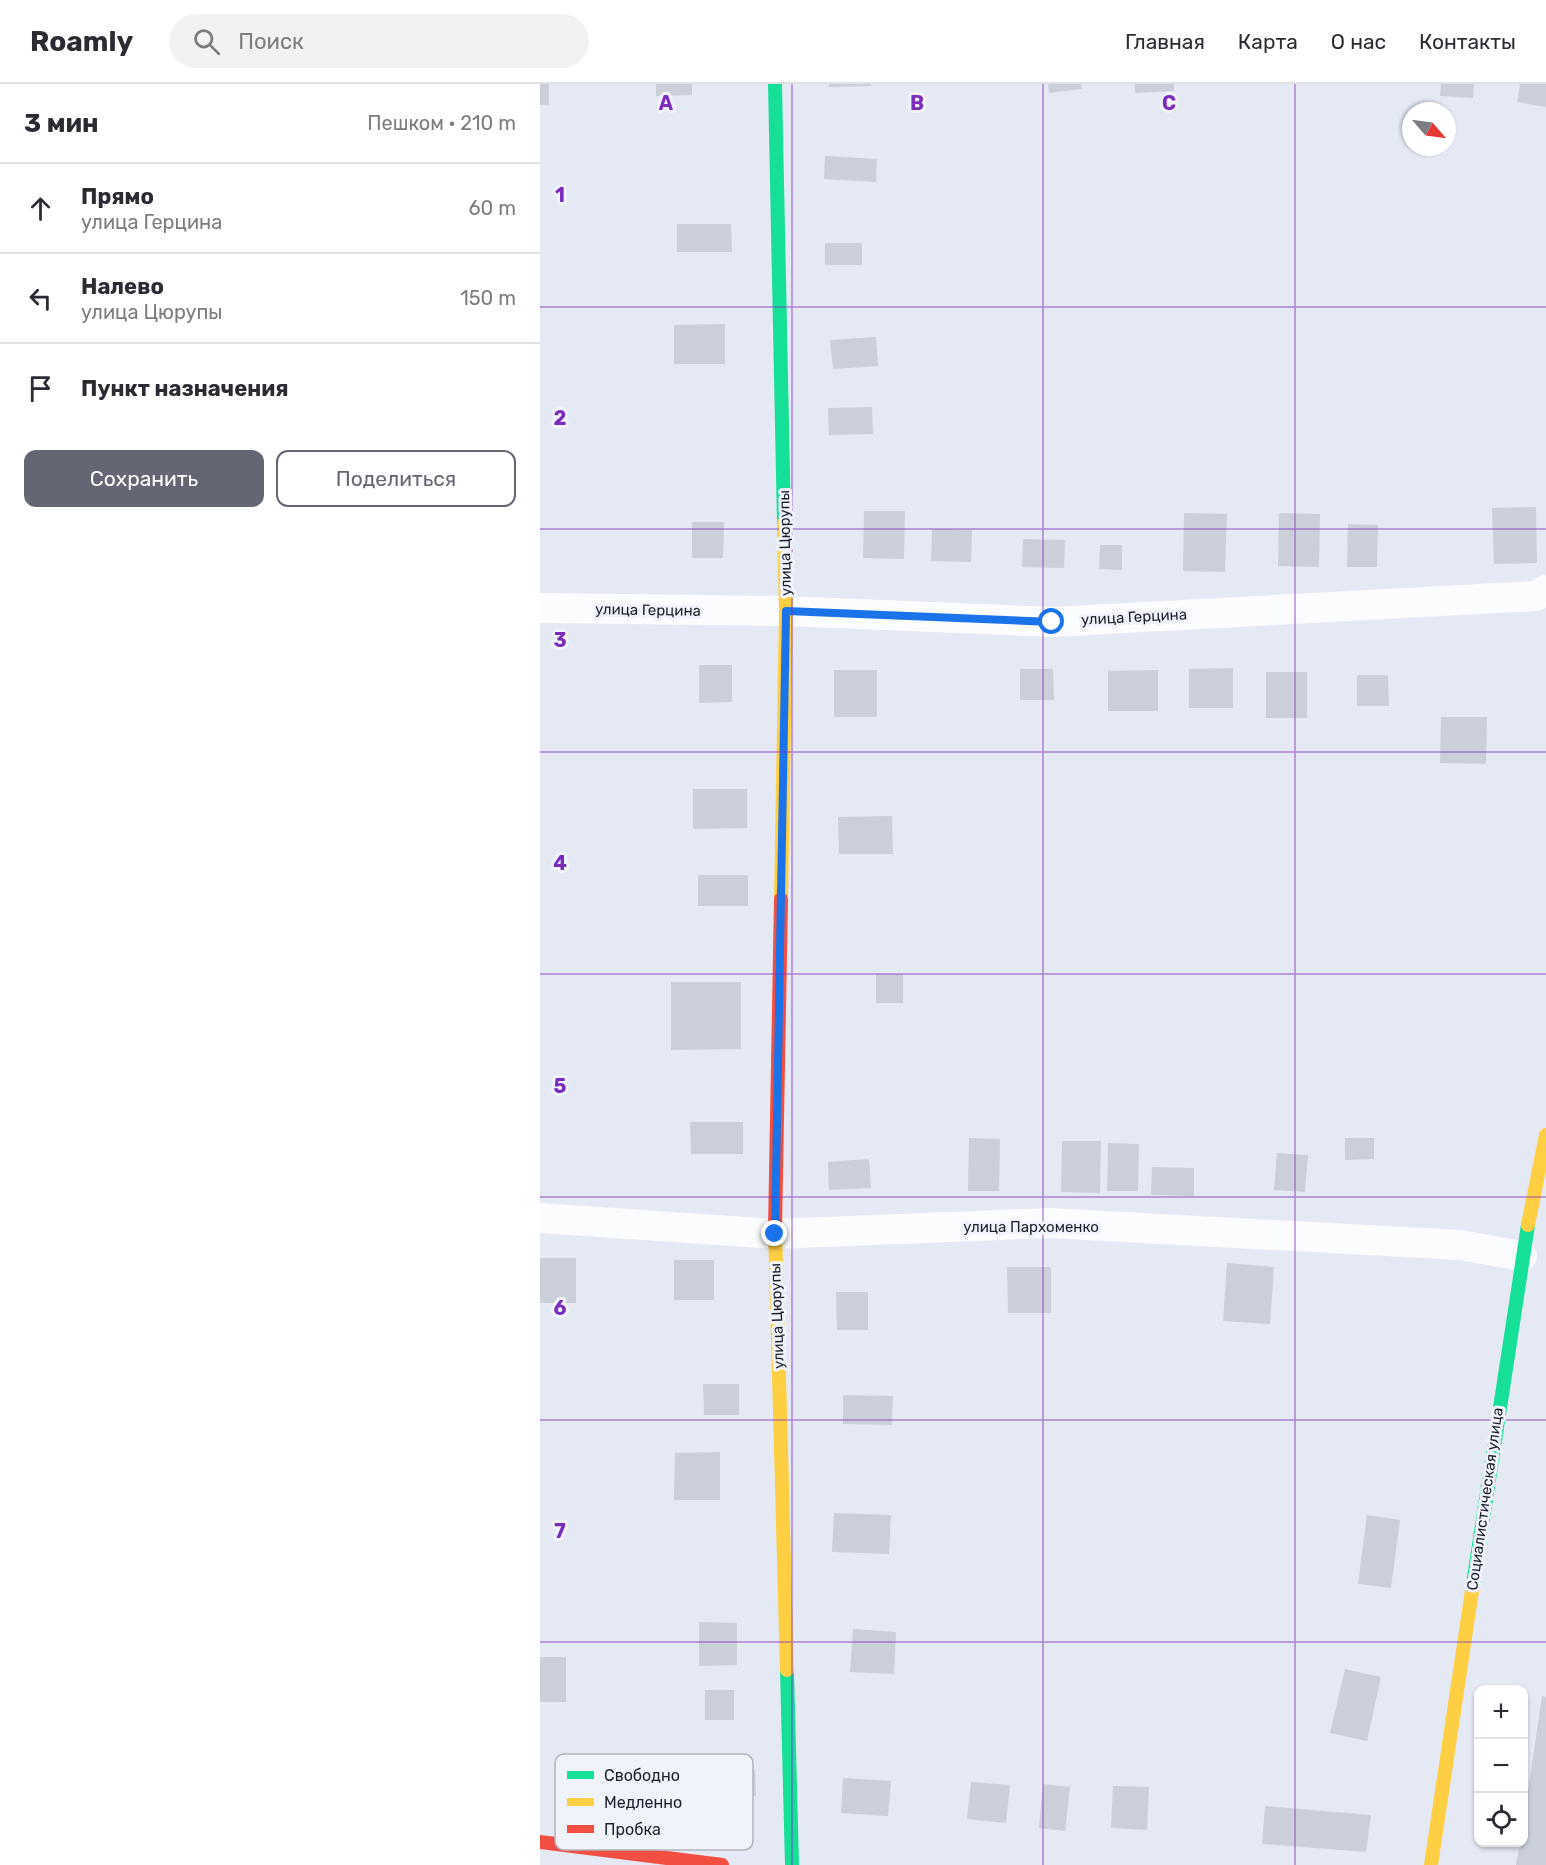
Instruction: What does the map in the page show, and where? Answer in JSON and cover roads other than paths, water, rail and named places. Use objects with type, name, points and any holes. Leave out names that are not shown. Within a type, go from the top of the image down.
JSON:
[{"type":"street","name":"улица Цюрупы","points":[[775,84],[786,611],[775,1234],[792,1865]]},
{"type":"street","name":"улица Герцина","points":[[540,608],[786,611],[1052,622],[1536,596],[1546,590]]},
{"type":"street","name":"Социалистическая улица","points":[[1431,1865],[1522,1256],[1540,1206],[1546,1135]]},
{"type":"street","name":"улица Пархоменко","points":[[540,1218],[775,1234],[1050,1223],[1460,1245],[1522,1256]]},
{"type":"street","points":[[540,1842],[555,1844]]},
{"type":"street","points":[[603,1850],[722,1865]]}]
